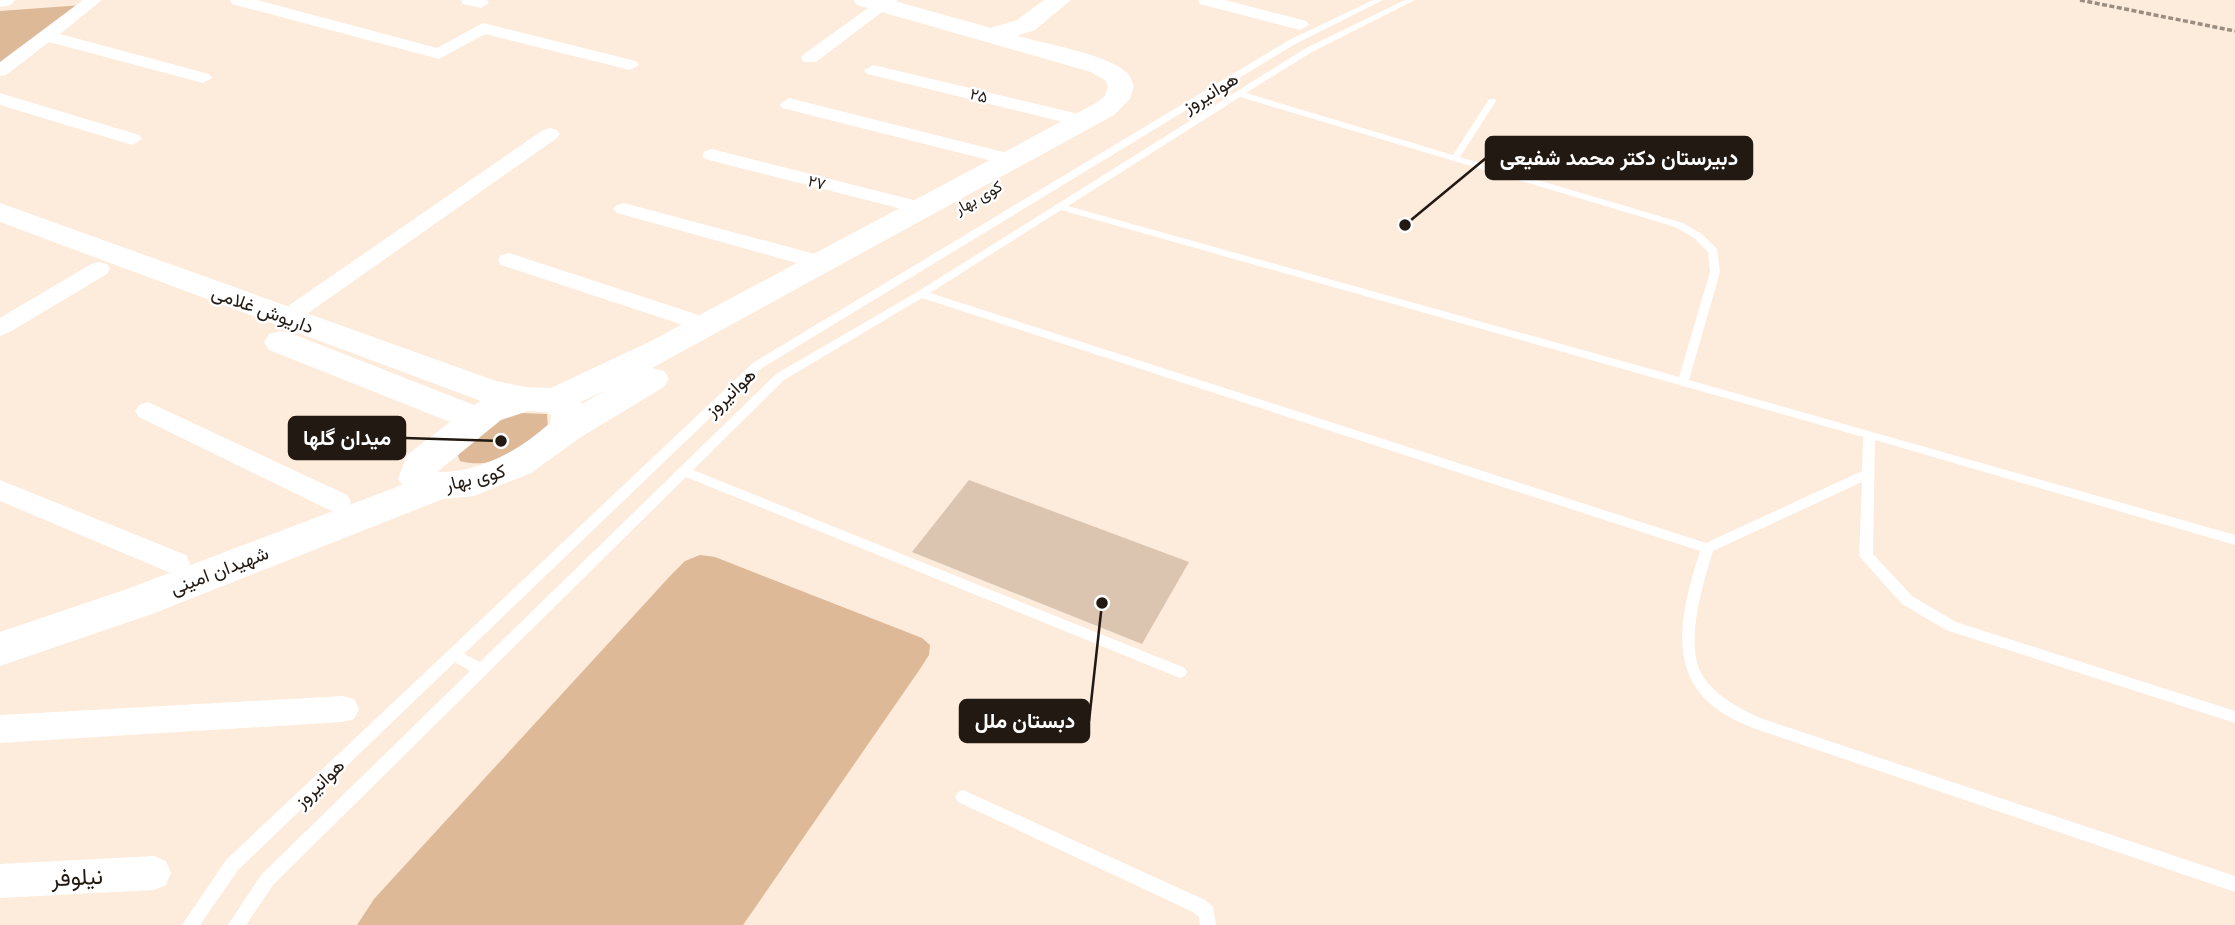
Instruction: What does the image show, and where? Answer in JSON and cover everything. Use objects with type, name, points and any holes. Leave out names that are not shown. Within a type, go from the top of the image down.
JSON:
[{"type":"street","points":[[0,71],[94,0]]},
{"type":"street","points":[[238,0],[439,54],[482,28],[630,65]]},
{"type":"street","points":[[1001,32],[1009,18],[1030,0]]},
{"type":"street","points":[[1001,32],[1026,25],[1059,0]]},
{"type":"street","points":[[1206,0],[1300,25]]},
{"type":"street","points":[[810,58],[883,1]]},
{"type":"street","name":"کوی بهار","points":[[428,475],[476,419],[502,406],[551,409],[1100,130],[1137,104],[1142,95],[1138,77],[1121,64],[1092,53],[883,1]]},
{"type":"street","name":"کوی بهار","points":[[428,475],[474,481],[513,468],[535,456],[551,409],[1084,121],[1116,99],[1121,86],[1117,77],[1100,67],[1001,32]]},
{"type":"street","points":[[47,36],[203,78]]},
{"type":"street","name":"۲۵","points":[[873,69],[1084,121]]},
{"type":"street","points":[[0,99],[132,139]]},
{"type":"street","points":[[789,104],[1012,160]]},
{"type":"street","points":[[286,317],[551,134]]},
{"type":"street","name":"۲۷","points":[[712,155],[922,208]]},
{"type":"street","points":[[624,209],[822,263]]},
{"type":"street","name":"داریوش غلامی","points":[[0,212],[490,392],[551,409]]},
{"type":"street","name":"داریوش غلامی","points":[[0,232],[476,419]]},
{"type":"street","points":[[509,260],[706,326]]},
{"type":"street","points":[[0,328],[99,269]]},
{"type":"street","points":[[148,411],[337,502]]},
{"type":"street","name":"شهیدان امینی","points":[[0,624],[176,563],[337,502],[428,475]]},
{"type":"street","name":"شهیدان امینی","points":[[0,649],[138,602],[428,475]]},
{"type":"street","points":[[0,489],[176,563]]},
{"type":"street","points":[[0,729],[343,709]]},
{"type":"street","name":"نیلوفر","points":[[0,881],[154,873]]},
{"type":"lane","name":"هوانیروز","points":[[190,925],[232,865],[758,365],[1292,42],[1379,0]]},
{"type":"lane","name":"هوانیروز","points":[[236,925],[267,880],[780,377],[921,294],[1309,50],[1411,0]]},
{"type":"lane","points":[[1330,24],[1346,32]]},
{"type":"lane","points":[[1239,94],[1679,225],[1698,236],[1713,251],[1715,272],[1683,382]]},
{"type":"lane","points":[[1455,159],[1492,102]]},
{"type":"lane","points":[[1167,118],[1186,127]]},
{"type":"lane","points":[[1060,207],[1869,434],[2235,540]]},
{"type":"lane","points":[[978,232],[999,244]]},
{"type":"lane","points":[[921,294],[1707,548],[1868,473]]},
{"type":"lane","points":[[1869,434],[1867,556],[1908,600],[1951,626],[2235,717]]},
{"type":"lane","points":[[684,471],[1180,672]]},
{"type":"lane","points":[[1707,548],[1695,582],[1690,655],[1694,675],[1706,692],[1727,709],[1756,723],[2235,884]]},
{"type":"lane","points":[[454,655],[481,670]]},
{"type":"lane","points":[[963,797],[1199,906],[1207,913],[1208,925]]},
{"type":"path","points":[[2080,0],[2235,30]]},
{"type":"shaded area","points":[[83,5],[0,67],[0,11]]},
{"type":"shaded area","points":[[520,413],[547,414],[548,429],[507,456],[496,460],[485,463],[460,461],[458,456],[468,440],[493,423]]},
{"type":"shaded area","points":[[700,555],[715,557],[922,638],[930,645],[929,655],[920,669],[743,925],[357,925],[374,899],[671,575],[685,561]]},
{"type":"building","points":[[969,480],[1189,562],[1142,644],[912,552]]},
{"type":"place","name":"دبیرستان دکتر محمد شفیعی","points":[[1405,225]]},
{"type":"place","name":"میدان گلها","points":[[501,441]]},
{"type":"place","name":"دبستان ملل","points":[[1102,603]]}]
